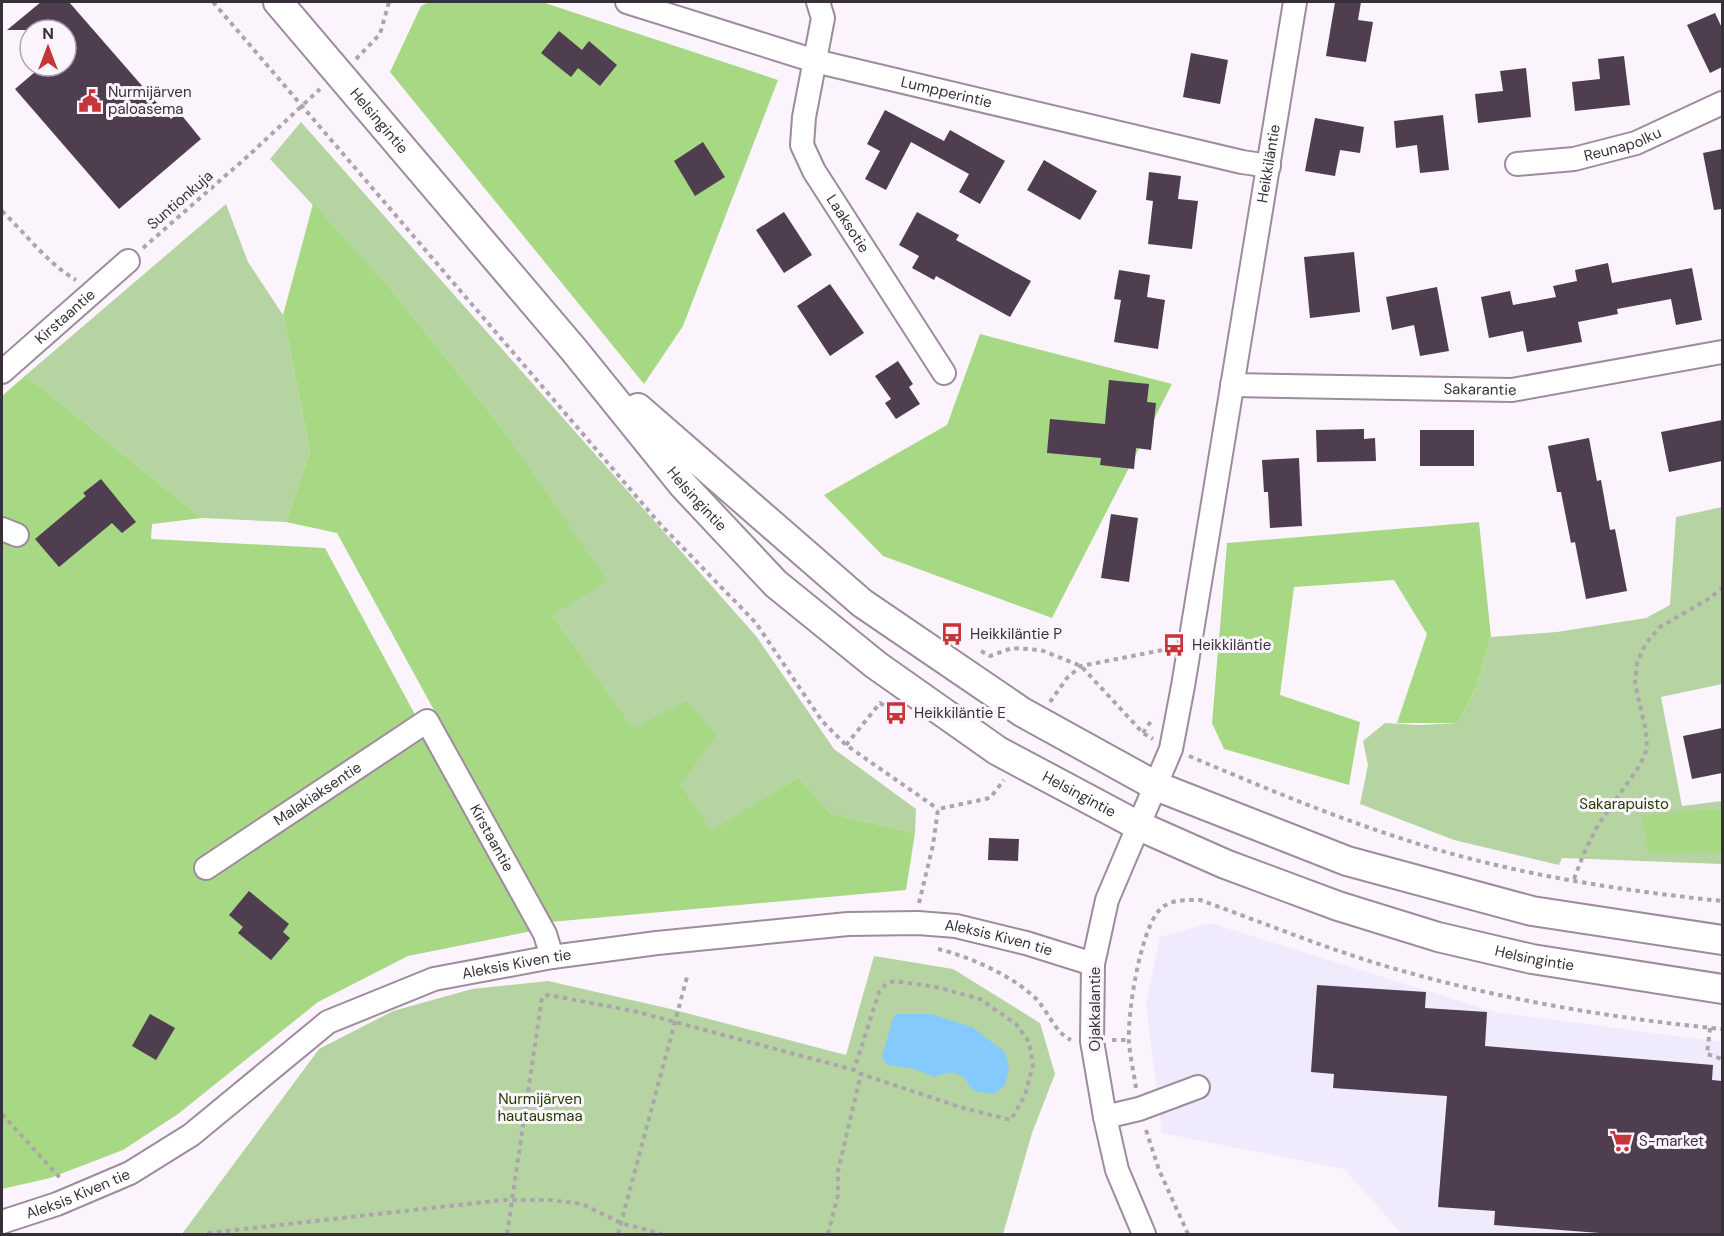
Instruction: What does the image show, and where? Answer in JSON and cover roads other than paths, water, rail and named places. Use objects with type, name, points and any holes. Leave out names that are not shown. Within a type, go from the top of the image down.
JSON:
[{"type":"main road","name":"Helsingintie","points":[[278,2],[574,350],[683,485],[776,584],[876,665],[998,751],[1137,825],[1225,864],[1328,903],[1438,937],[1532,959],[1722,989]]},
{"type":"main road","name":"Helsingintie","points":[[574,350],[862,603],[1022,712],[1156,786],[1347,861],[1532,911],[1722,940]]},
{"type":"street","name":"Lumpperintie","points":[[627,2],[815,61],[1242,162],[1269,166]]},
{"type":"street","name":"Laaksotie","points":[[818,2],[823,18],[804,117],[802,145],[814,171],[944,373]]},
{"type":"street","name":"Heikkiläntie","points":[[1156,786],[1171,749],[1183,686],[1295,2]]},
{"type":"street","name":"Reunapolku","points":[[1517,164],[1574,159],[1636,143],[1722,103]]},
{"type":"street","name":"Kirstaantie","points":[[2,372],[129,261]]},
{"type":"street","name":"Sakarantie","points":[[1232,385],[1512,390],[1722,352]]},
{"type":"street","name":"Kirstaantie","points":[[428,720],[545,934],[552,957]]},
{"type":"street","name":"Malakiaksentie","points":[[206,868],[428,720]]},
{"type":"street","name":"Ojakkalantie","points":[[1144,1234],[1117,1170],[1105,1117],[1092,1041],[1093,964],[1107,900],[1137,825],[1156,786]]},
{"type":"street","name":"Aleksis Kiven tie","points":[[2,1222],[57,1204],[142,1166],[191,1135],[328,1022],[434,979],[552,957],[657,943],[848,924],[918,923],[956,926],[1093,964]]},
{"type":"street","points":[[1105,1117],[1139,1108],[1198,1087]]},
{"type":"water","points":[[897,1014],[931,1014],[972,1027],[1005,1052],[1009,1068],[1005,1085],[994,1094],[982,1092],[973,1090],[967,1081],[955,1073],[935,1077],[911,1068],[889,1065],[882,1057],[893,1018]]},
{"type":"place","name":"Nurmijärven paloasema","points":[[90,101]]},
{"type":"place","name":"Heikkiläntie P","points":[[952,634]]},
{"type":"place","name":"Heikkiläntie","points":[[1174,645]]},
{"type":"place","name":"Heikkiläntie E","points":[[896,713]]},
{"type":"place","name":"S-market","points":[[1621,1141]]},
{"type":"park label","name":"Sakarapuisto","points":[[1624,804]]},
{"type":"park label","name":"Nurmijärven hautausmaa","points":[[540,1108]]}]
